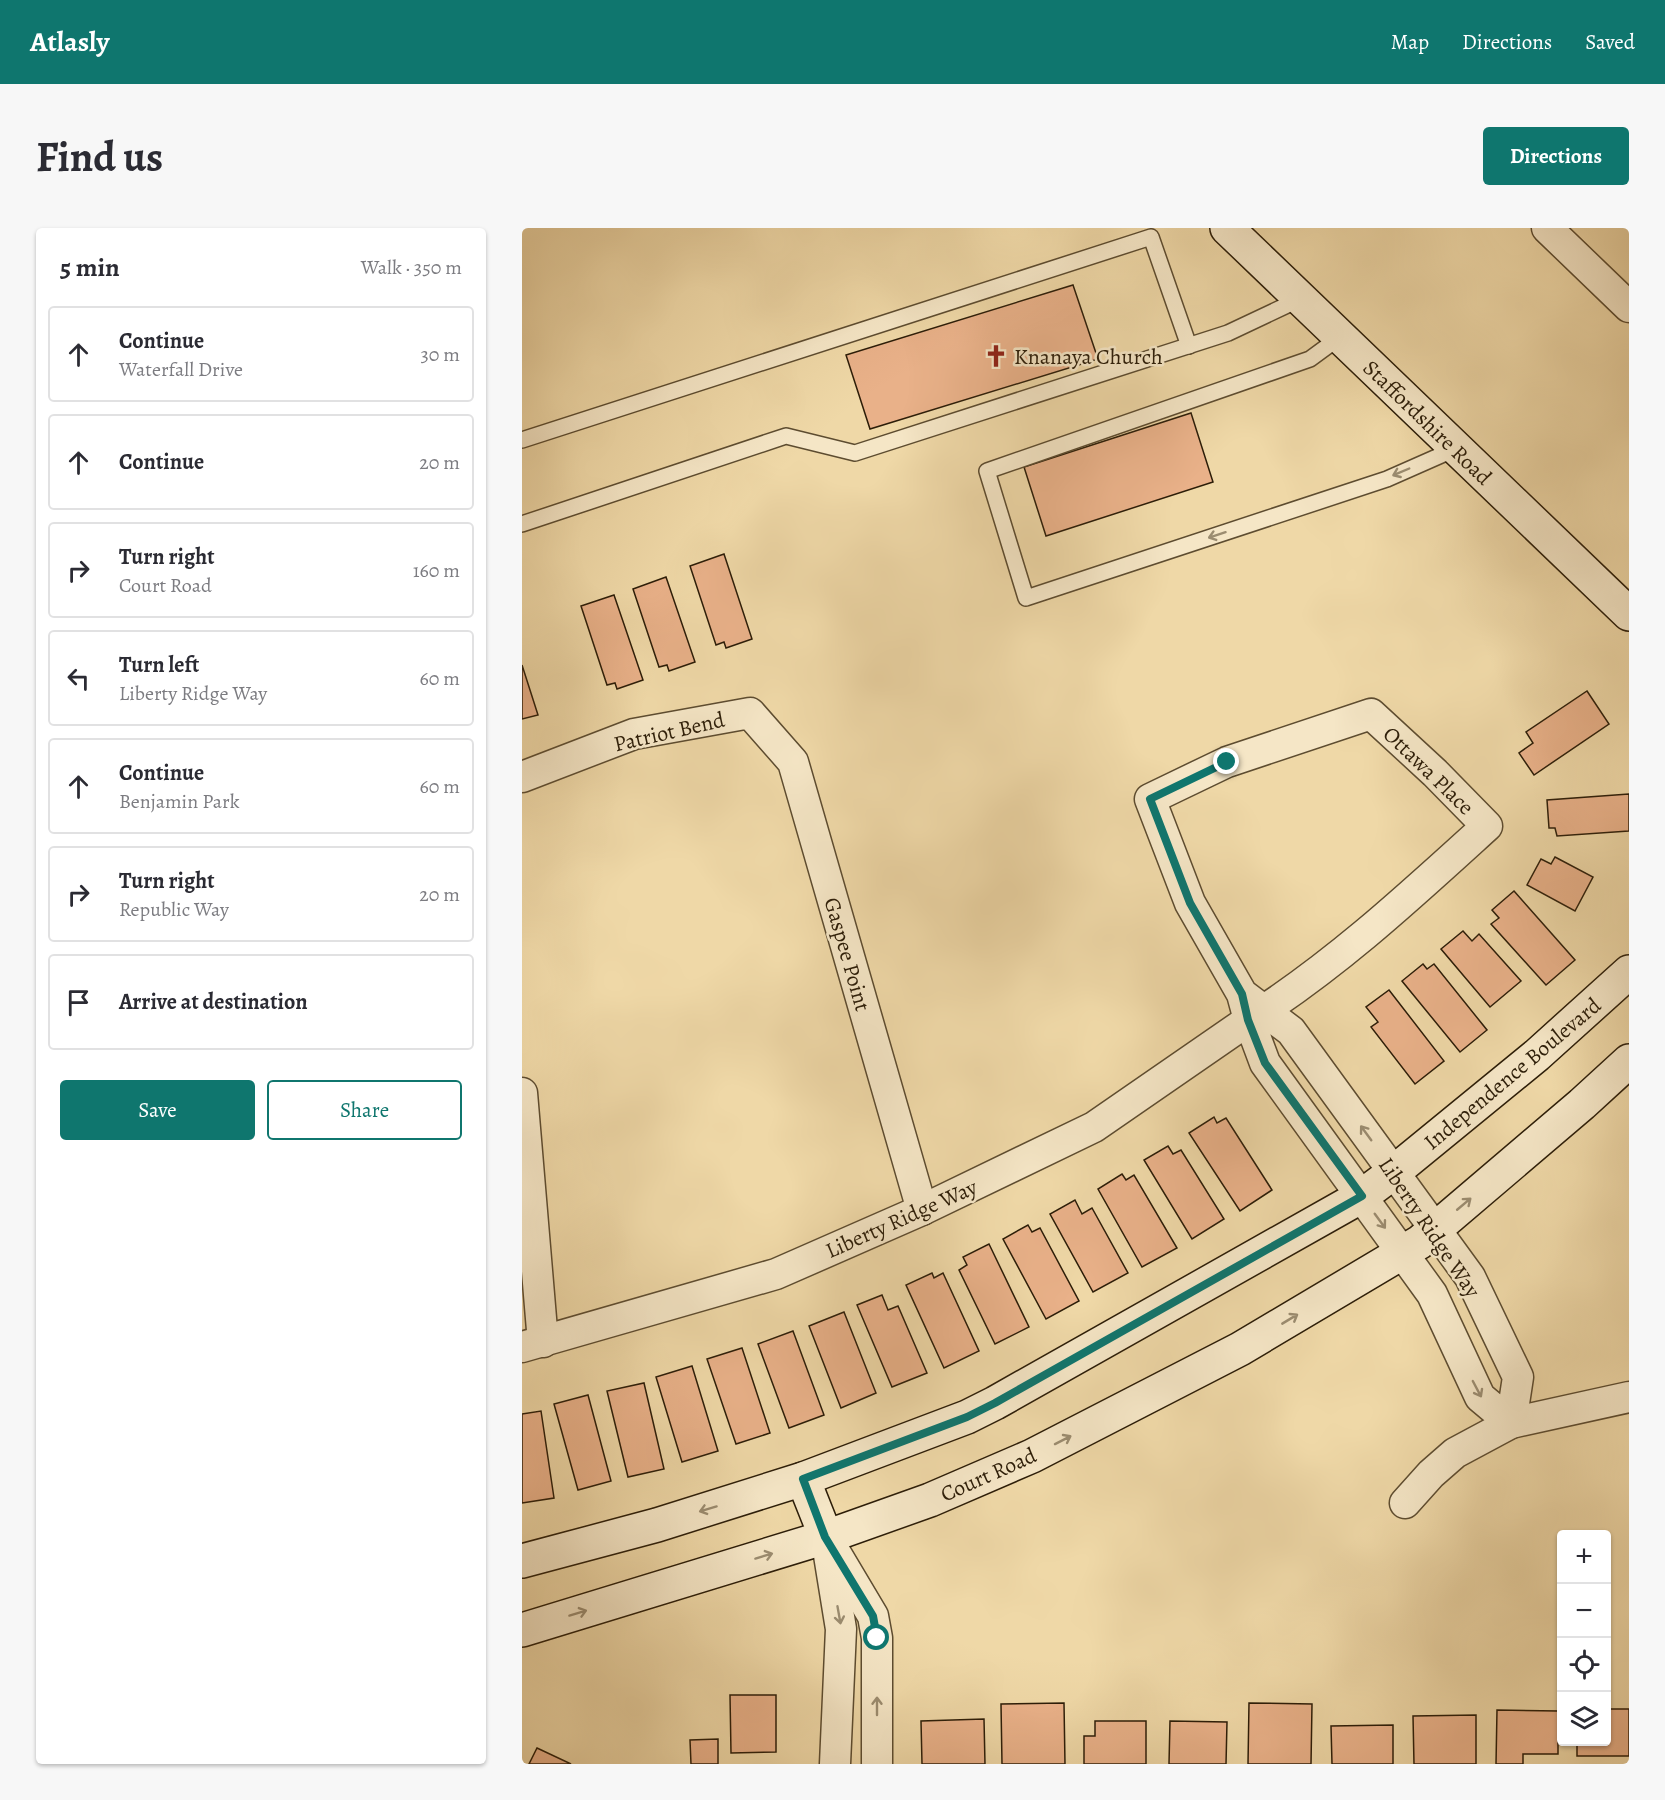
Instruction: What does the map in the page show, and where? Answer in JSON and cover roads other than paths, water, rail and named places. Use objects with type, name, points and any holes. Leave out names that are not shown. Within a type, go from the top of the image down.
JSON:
[{"type":"main road","name":"Staffordshire Road","points":[[1227,228],[1629,614]]},
{"type":"main road","name":"Independence Boulevard","points":[[1394,1172],[1538,1055],[1629,972]]},
{"type":"main road","points":[[1419,1241],[1582,1104],[1629,1061]]},
{"type":"main road","points":[[522,1561],[657,1525],[803,1479],[967,1417],[1362,1196],[1394,1172]]},
{"type":"main road","name":"Court Road","points":[[522,1630],[825,1537],[930,1500],[1032,1455],[1240,1349],[1419,1241]]},
{"type":"main road","points":[[803,1479],[825,1537]]},
{"type":"street","points":[[1547,228],[1629,307]]},
{"type":"street","name":"Patriot Bend","points":[[522,777],[634,734],[750,713]]},
{"type":"street","name":"Gaspee Point","points":[[750,713],[793,762],[922,1210]]},
{"type":"street","name":"Ottawa Place","points":[[1251,1008],[1190,903],[1150,799],[1227,762],[1371,714],[1435,773],[1487,826]]},
{"type":"street","name":"Liberty Ridge Way","points":[[533,1345],[776,1274],[922,1210],[1094,1127],[1251,1008],[1294,990],[1380,924],[1487,826]]},
{"type":"street","name":"Liberty Ridge Way","points":[[1251,1008],[1291,1031],[1394,1172],[1419,1241],[1432,1294],[1480,1397],[1511,1423]]},
{"type":"street","name":"Liberty Ridge Way","points":[[1251,1008],[1265,1063],[1362,1196],[1419,1241],[1470,1277],[1518,1377],[1511,1423]]},
{"type":"street","points":[[522,1093],[533,1345]]},
{"type":"street","points":[[1405,1503],[1431,1473],[1455,1453],[1511,1423],[1629,1396]]},
{"type":"street","points":[[825,1537],[841,1629],[835,1764]]},
{"type":"street","points":[[825,1537],[873,1616],[877,1638],[877,1764]]},
{"type":"lane","points":[[522,440],[1151,237],[1189,346]]},
{"type":"lane","points":[[522,524],[786,436],[855,453],[1228,333],[1300,299]]},
{"type":"lane","points":[[1340,337],[1310,359],[987,471],[1026,598],[1387,478],[1455,449]]},
{"type":"place","name":"Knanaya Church","points":[[996,356]]}]
